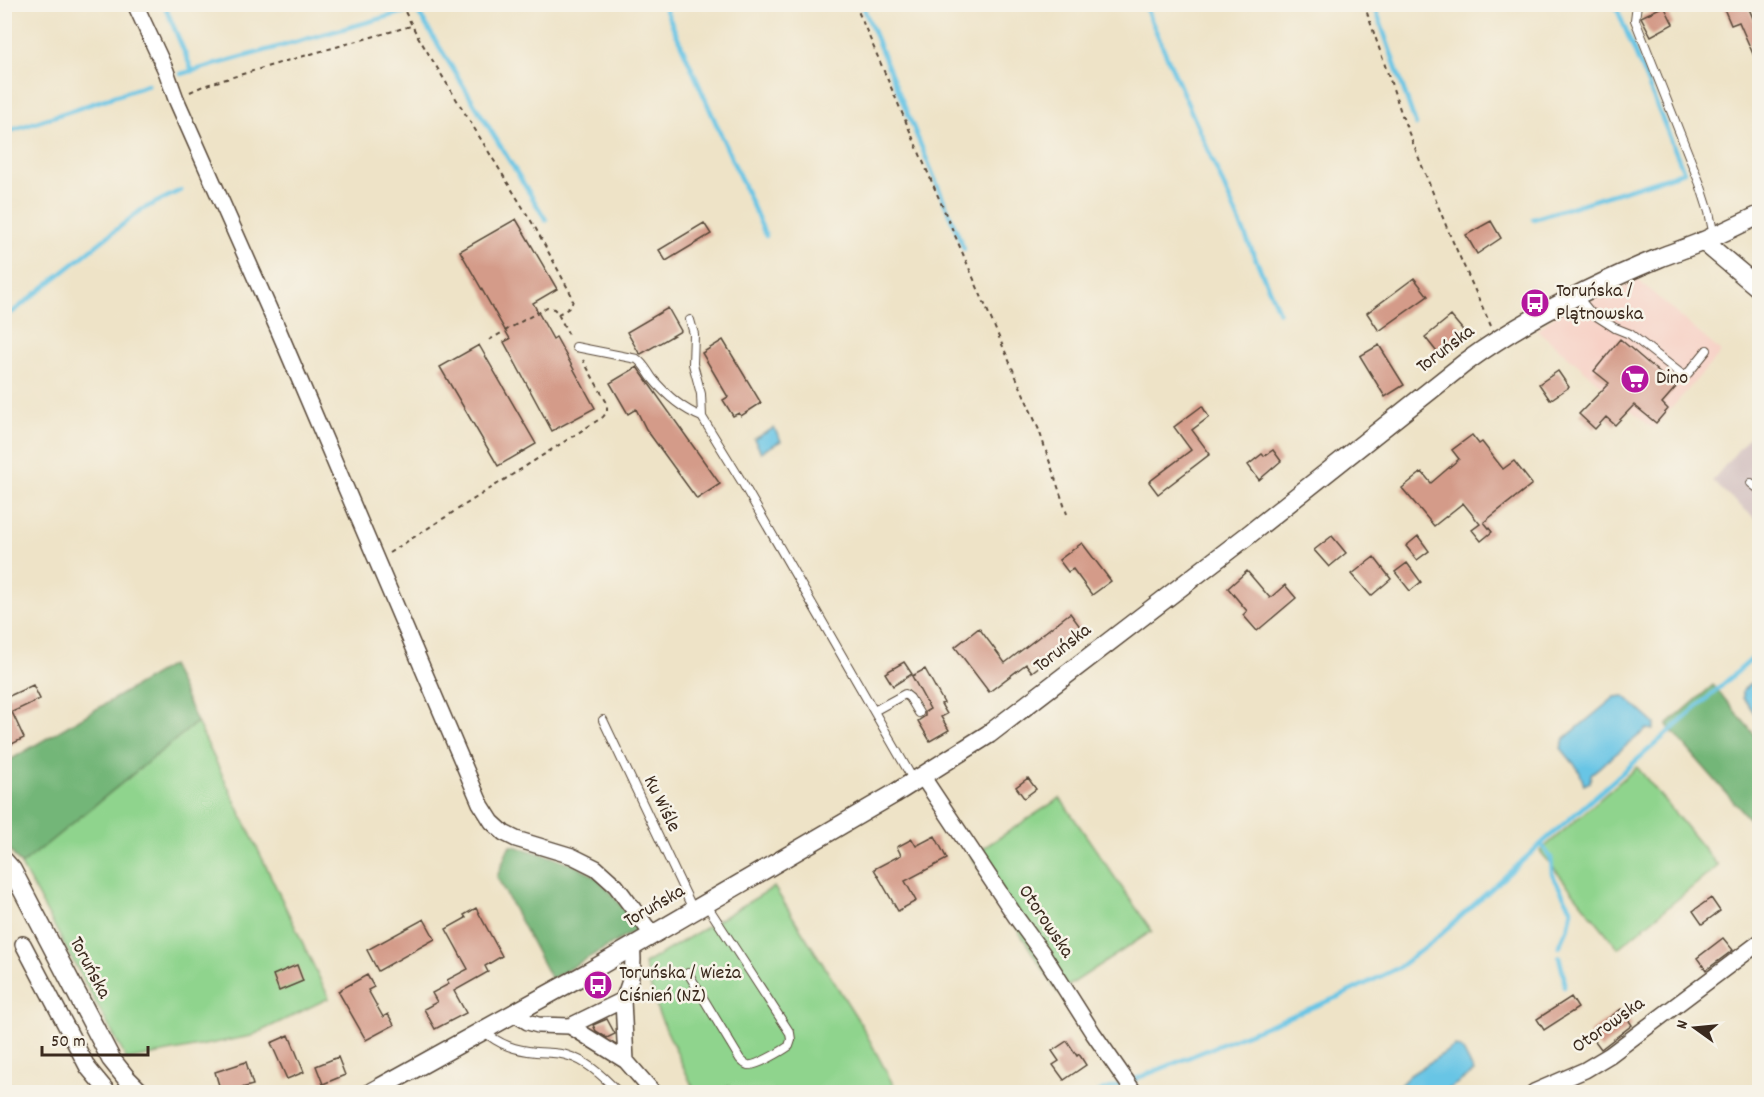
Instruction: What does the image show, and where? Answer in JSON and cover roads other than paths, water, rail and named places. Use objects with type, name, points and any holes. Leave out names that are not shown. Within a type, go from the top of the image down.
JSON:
[{"type":"street","points":[[135,4],[430,681],[480,803],[492,822],[504,833],[572,856],[596,868],[616,886],[652,934]]},
{"type":"street","name":"Toruńska","points":[[372,1092],[515,1014],[652,934],[698,903],[918,779],[989,734],[1247,536],[1497,339],[1577,296],[1658,258],[1760,215]]},
{"type":"street","points":[[1709,238],[1760,289]]},
{"type":"street","name":"Otorowska","points":[[918,779],[1043,954],[1134,1092]]},
{"type":"street","name":"Toruńska","points":[[4,861],[12,870],[111,1059],[140,1092]]},
{"type":"street","name":"Otorowska","points":[[1534,1092],[1585,1070],[1610,1055],[1760,942]]},
{"type":"street","points":[[23,944],[88,1068],[108,1092]]},
{"type":"street","points":[[626,1061],[623,1000],[634,963],[632,946]]},
{"type":"street","points":[[515,1014],[538,1025],[570,1026],[623,1000]]},
{"type":"street","points":[[570,1026],[626,1061],[653,1092]]},
{"type":"lane","points":[[1637,4],[1635,20],[1709,212],[1709,238]]},
{"type":"lane","points":[[1577,296],[1590,312],[1615,328],[1630,333],[1685,377],[1707,350]]},
{"type":"lane","points":[[690,320],[694,334],[693,364],[701,394],[702,417],[874,711],[918,779]]},
{"type":"lane","points":[[576,347],[637,359],[654,381],[679,405],[702,417]]},
{"type":"lane","points":[[1751,483],[1760,490]]},
{"type":"lane","points":[[874,711],[904,694],[910,698],[919,713]]},
{"type":"lane","name":"Ku Wiśle","points":[[603,720],[698,903],[790,1033],[789,1046],[755,1064],[745,1064],[688,973]]},
{"type":"lane","points":[[484,1031],[496,1041],[514,1048],[556,1053],[575,1058],[618,1092]]},
{"type":"water","points":[[774,428],[781,441],[761,452],[754,439]]},
{"type":"water","points":[[1759,676],[1759,719],[1743,698],[1743,690]]},
{"type":"water","points":[[1624,696],[1655,724],[1653,730],[1647,729],[1591,774],[1590,782],[1584,785],[1579,770],[1561,748],[1564,739],[1615,697]]},
{"type":"water","points":[[1455,1046],[1462,1049],[1474,1072],[1444,1092],[1393,1092],[1410,1075]]},
{"type":"waterway","points":[[164,4],[192,70]]},
{"type":"waterway","points":[[181,74],[433,4]]},
{"type":"waterway","points":[[663,4],[766,236]]},
{"type":"waterway","points":[[862,4],[964,249]]},
{"type":"waterway","points":[[1144,4],[1279,312]]},
{"type":"waterway","points":[[1374,4],[1416,125]]},
{"type":"waterway","points":[[1533,219],[1684,172],[1615,4]]},
{"type":"waterway","points":[[416,9],[546,220]]},
{"type":"waterway","points":[[4,133],[148,85]]},
{"type":"waterway","points":[[4,316],[14,311],[141,210],[181,190]]},
{"type":"waterway","points":[[1133,1080],[1338,997],[1398,968],[1438,937],[1760,652]]},
{"type":"waterway","points":[[1541,844],[1551,858],[1552,873],[1572,910],[1569,925],[1559,947]]},
{"type":"waterway","points":[[1559,957],[1564,987]]},
{"type":"waterway","points":[[1098,1092],[1121,1085]]},
{"type":"place","name":"Toruńska / Plątnowska","points":[[1535,303]]},
{"type":"place","name":"Dino","points":[[1635,379]]},
{"type":"place","name":"Toruńska / Wieża Ciśnień (NŻ)","points":[[598,985]]}]
